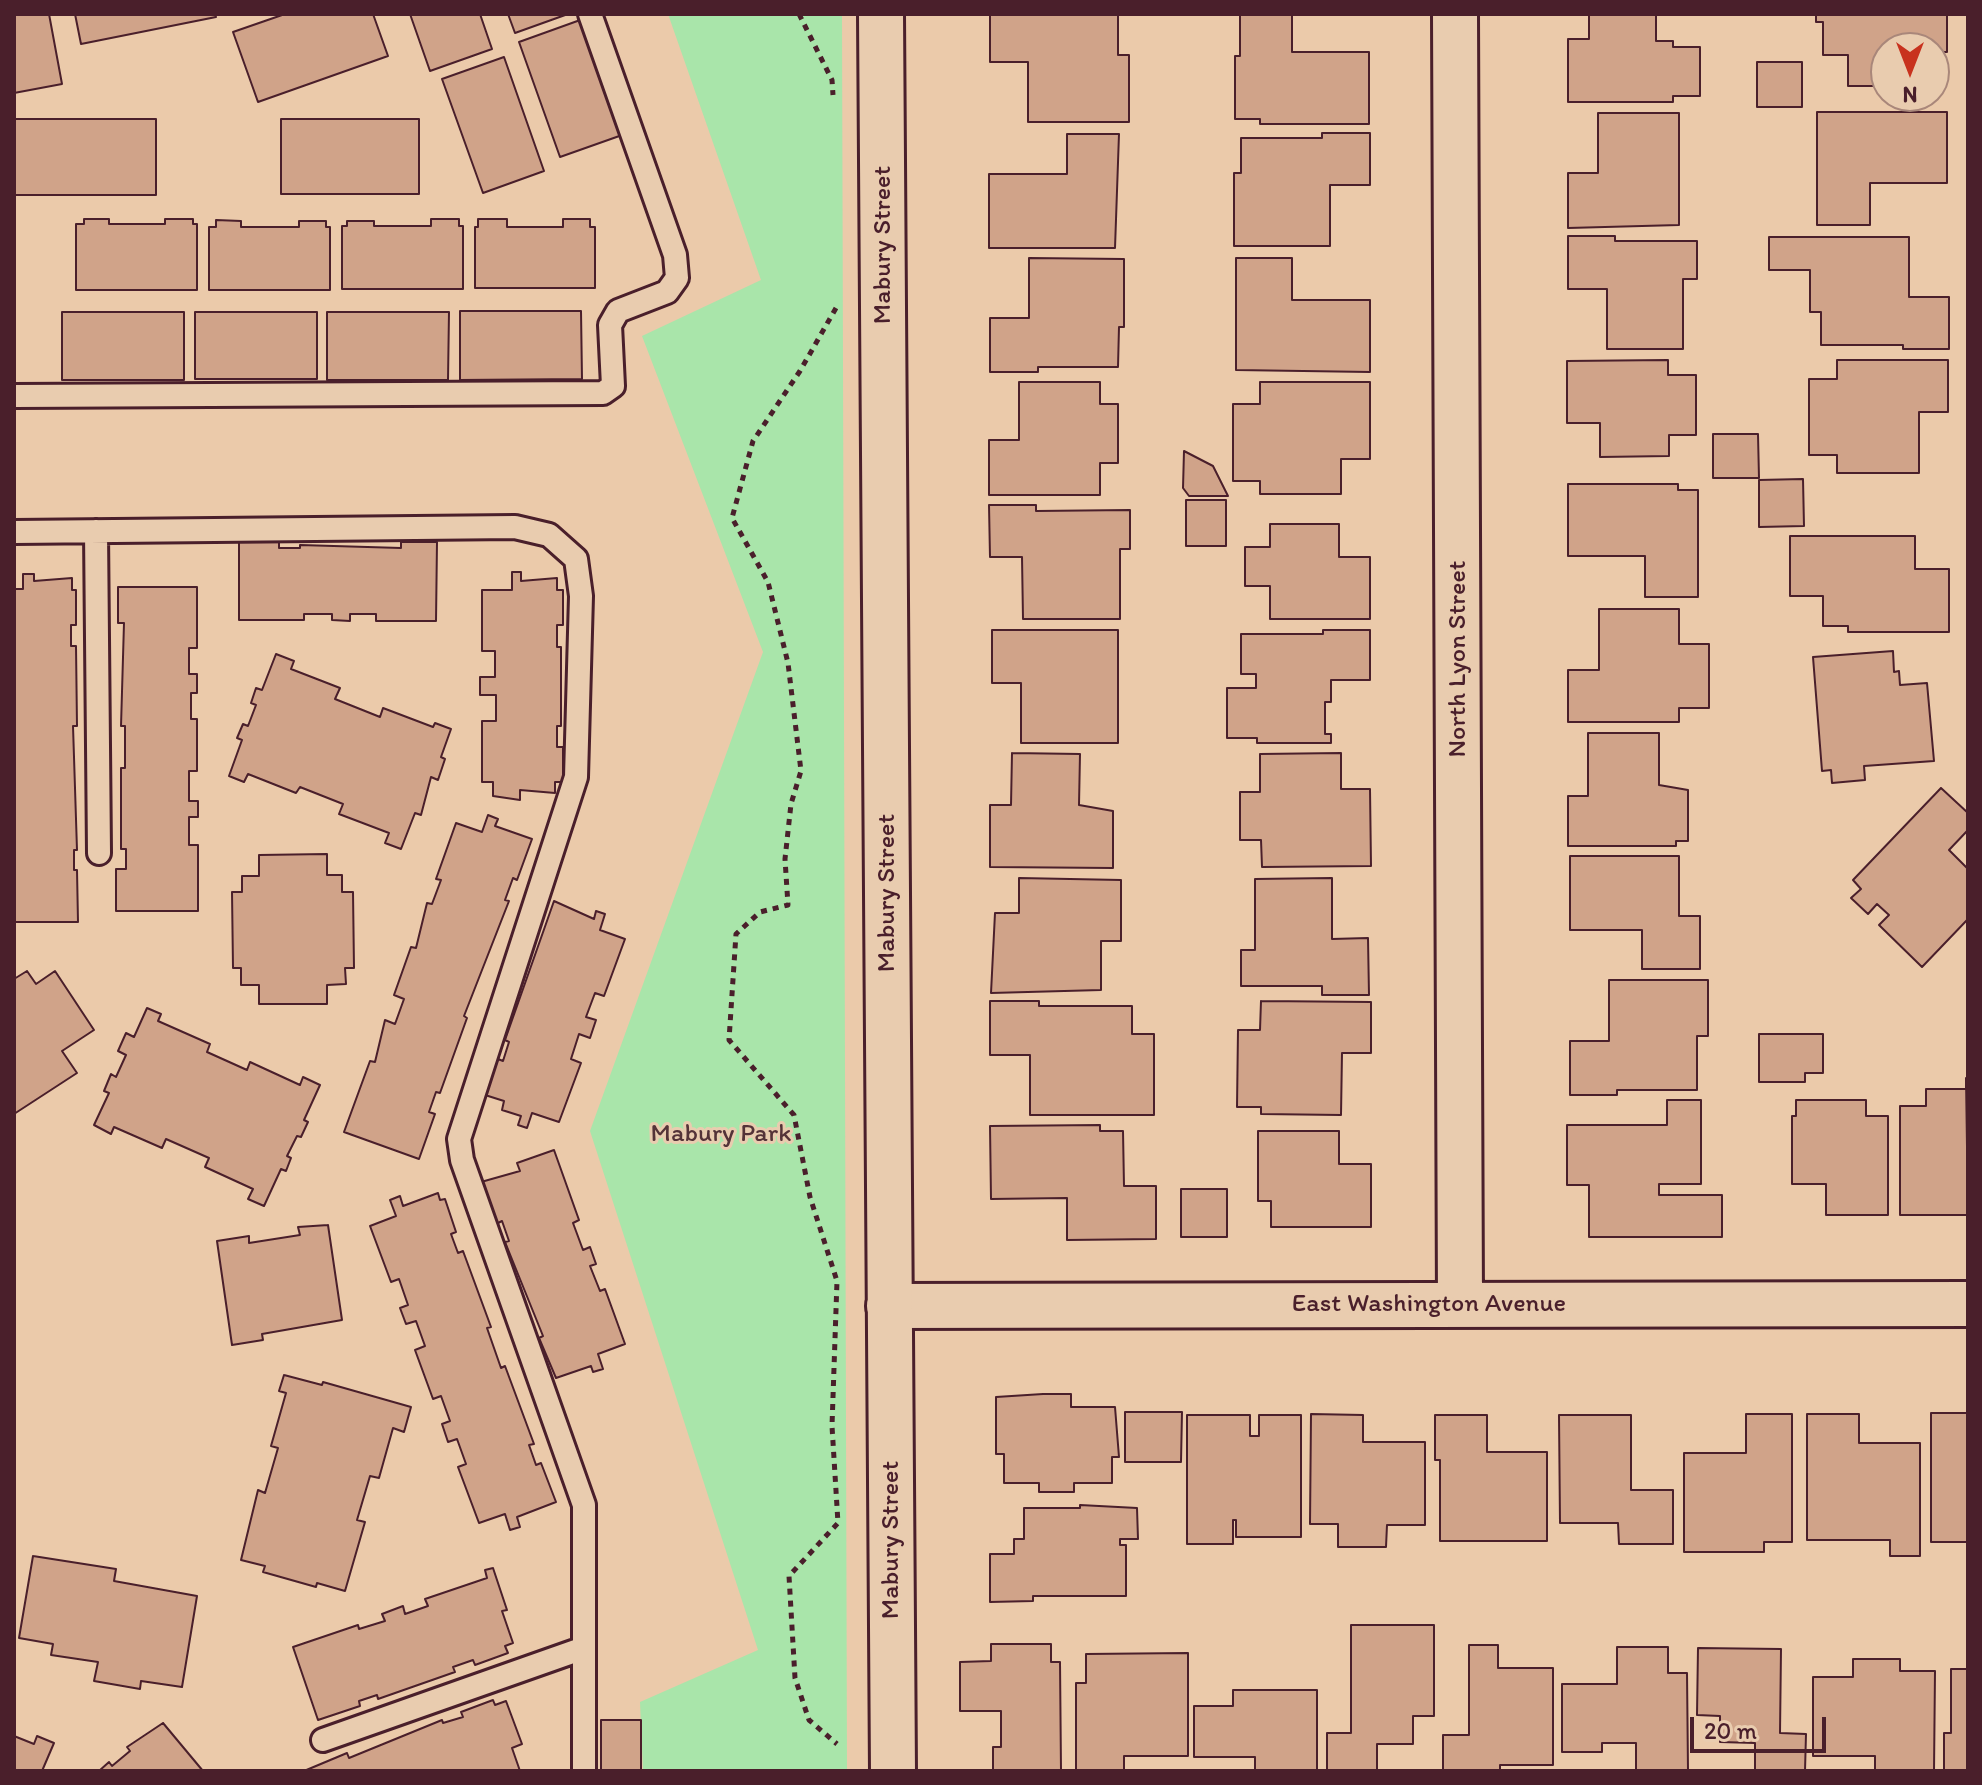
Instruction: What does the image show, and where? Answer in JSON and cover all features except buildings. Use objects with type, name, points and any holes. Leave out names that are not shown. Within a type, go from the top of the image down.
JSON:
[{"type":"street","name":"Mabury Street","points":[[881,14],[893,1771]]},
{"type":"street","name":"North Lyon Street","points":[[1455,14],[1460,1304]]},
{"type":"street","name":"East Washington Avenue","points":[[889,1306],[1968,1304]]},
{"type":"lane","points":[[14,396],[603,393],[613,386],[610,325],[618,311],[667,292],[677,278],[675,255],[590,14]]},
{"type":"lane","points":[[14,532],[515,527],[549,535],[576,559],[581,596],[576,777],[459,1139],[462,1160],[584,1505],[584,1771]]},
{"type":"lane","points":[[96,531],[99,853]]},
{"type":"lane","points":[[323,1740],[584,1648]]},
{"type":"path","points":[[799,14],[832,80],[834,110]]},
{"type":"path","points":[[837,306],[800,371],[753,441],[732,518],[768,582],[788,663],[801,771],[791,804],[785,859],[788,905],[760,912],[736,934],[729,1040],[794,1115],[810,1197],[837,1281],[832,1426],[838,1523],[789,1576],[795,1678],[809,1720],[837,1744]]},
{"type":"green space","name":"Mabury Park","points":[[668,14],[842,14],[847,1771],[643,1771],[640,1702],[758,1650],[590,1131],[763,652],[642,336],[761,280]]}]
